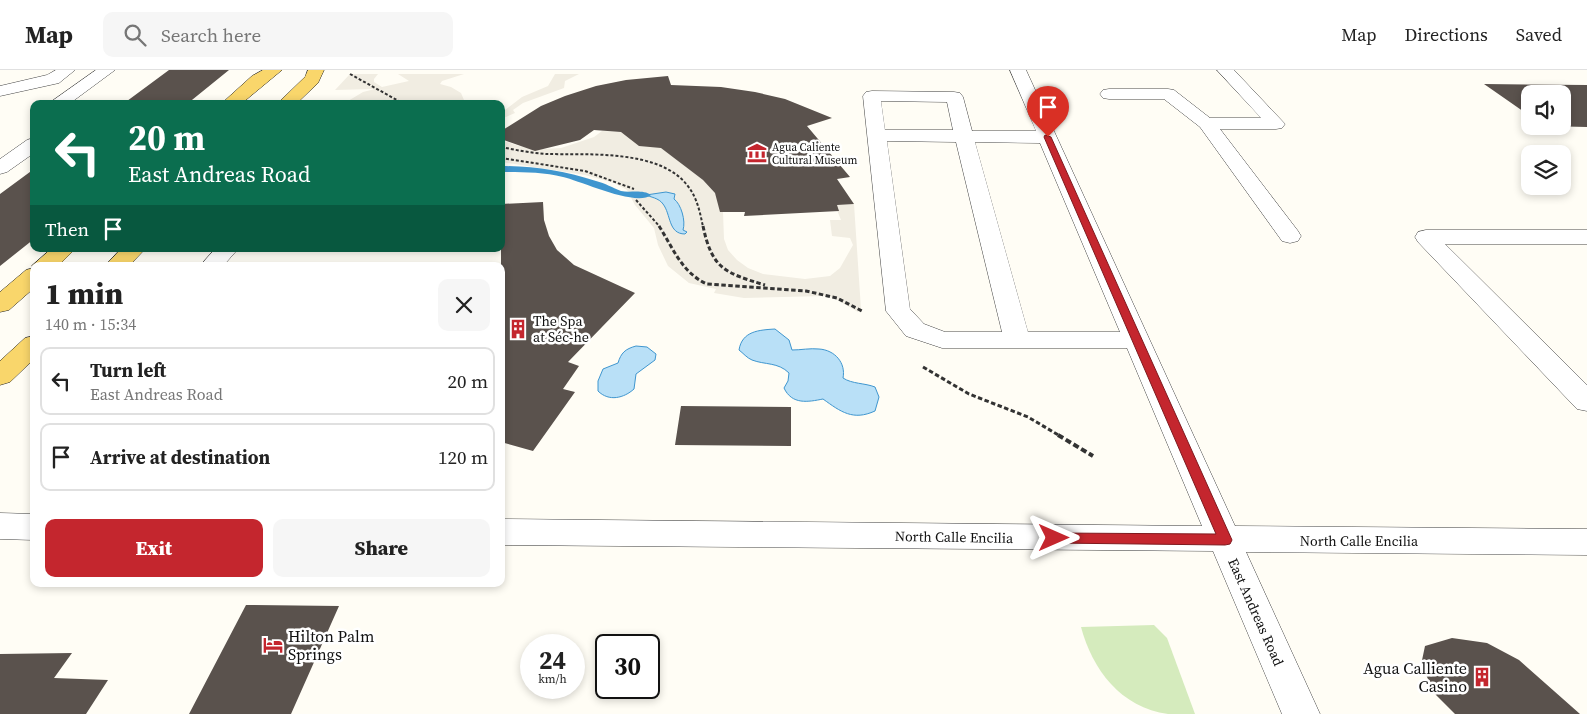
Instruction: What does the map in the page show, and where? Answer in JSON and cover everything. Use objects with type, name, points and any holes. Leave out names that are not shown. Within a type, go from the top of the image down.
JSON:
[{"type":"main road","points":[[235,100],[258,80],[274,70]]},
{"type":"main road","points":[[290,100],[312,79],[316,70]]},
{"type":"main road","points":[[49,262],[60,252]]},
{"type":"main road","points":[[120,262],[131,252]]},
{"type":"main road","points":[[0,304],[30,278]]},
{"type":"main road","points":[[0,376],[30,348]]},
{"type":"street","points":[[0,91],[53,78],[67,70]]},
{"type":"street","points":[[63,100],[107,70]]},
{"type":"street","name":"East Andreas Road","points":[[1018,70],[1301,714]]},
{"type":"street","points":[[1206,123],[1276,124],[1225,70]]},
{"type":"street","points":[[1109,94],[1168,94],[1206,123],[1290,236]]},
{"type":"street","points":[[1017,340],[954,97],[872,96],[898,311],[915,330],[942,340],[1017,340],[1137,340]]},
{"type":"street","points":[[878,135],[1048,137]]},
{"type":"street","points":[[0,168],[30,147]]},
{"type":"street","points":[[1587,237],[1426,237],[1587,402]]},
{"type":"street","points":[[215,262],[224,252]]},
{"type":"street","points":[[0,526],[30,527]]},
{"type":"street","name":"North Calle Encilia","points":[[505,532],[1587,542]]},
{"type":"path","points":[[350,74],[397,100]]},
{"type":"path","points":[[505,148],[535,154],[595,153],[616,155],[646,160],[662,166],[677,175],[692,190],[698,202],[705,236],[715,260],[733,275],[771,287]]},
{"type":"path","points":[[505,159],[579,169],[616,180],[634,189]]},
{"type":"path","points":[[636,200],[654,219],[673,252],[688,270],[704,283],[726,286],[771,287],[832,295],[861,309],[866,316]]},
{"type":"path","points":[[921,366],[969,394],[1028,417],[1093,456]]},
{"type":"green space","points":[[1154,625],[1167,638],[1195,714],[1168,714],[1151,710],[1136,704],[1123,695],[1101,671],[1086,643],[1081,627]]},
{"type":"shaded area","points":[[350,74],[378,74],[374,82],[382,87],[409,81],[398,74],[464,74],[442,81],[440,84],[451,87],[461,93],[464,100],[350,100],[363,92],[375,89],[335,90]]},
{"type":"shaded area","points":[[555,74],[579,74],[565,81],[564,88],[523,103],[513,110],[515,113],[505,117],[505,110],[522,97],[548,86]]},
{"type":"shaded area","points":[[602,131],[627,132],[639,146],[673,147],[682,164],[703,180],[715,193],[723,212],[724,239],[728,250],[748,268],[763,274],[805,279],[830,276],[840,268],[853,245],[850,238],[832,236],[830,220],[841,220],[835,205],[854,204],[861,309],[858,312],[834,298],[825,296],[744,298],[714,293],[716,289],[689,283],[668,266],[658,245],[654,228],[635,205],[627,190],[614,183],[585,175],[505,163],[505,141],[519,146],[543,149],[561,148],[594,137]]},
{"type":"water","points":[[666,192],[675,194],[674,199],[681,209],[683,218],[683,230],[687,232],[685,234],[676,231],[673,227],[666,208],[661,202],[646,195]]},
{"type":"water","points":[[775,329],[789,340],[792,350],[816,349],[830,352],[841,362],[843,378],[875,387],[879,397],[875,411],[860,415],[847,414],[823,399],[801,401],[791,397],[784,388],[788,381],[789,373],[785,369],[752,360],[739,350],[747,335],[757,331]]},
{"type":"water","points":[[636,346],[647,347],[656,354],[655,360],[636,374],[634,389],[616,398],[607,397],[598,391],[598,381],[603,369],[618,363],[624,352]]},
{"type":"building","points":[[169,70],[229,70],[192,100],[128,100]]},
{"type":"building","name":"Agua Caliente Cultural Museum","points":[[668,76],[671,85],[721,87],[755,92],[785,99],[832,118],[807,126],[850,177],[837,179],[854,204],[837,205],[839,211],[744,216],[745,212],[720,212],[715,193],[703,180],[661,148],[639,146],[621,132],[594,130],[580,140],[535,151],[505,140],[505,128],[541,106],[596,86],[626,80]]},
{"type":"building","points":[[1484,84],[1587,85],[1587,127],[1571,127],[1571,85],[1521,85],[1521,110]]},
{"type":"building","points":[[30,172],[30,242],[0,266],[0,194]]},
{"type":"building","name":"The Spa at Séc-he","points":[[543,202],[544,220],[549,236],[557,250],[574,265],[635,293],[568,362],[579,366],[563,389],[575,392],[533,451],[505,443],[505,262],[501,262],[501,252],[505,252],[505,204]]},
{"type":"building","points":[[681,406],[791,407],[791,446],[675,445]]},
{"type":"building","name":"Hilton Palm Springs","points":[[246,605],[339,606],[291,714],[189,714]]},
{"type":"building","name":"Agua Calliente Casino","points":[[1452,638],[1487,643],[1519,660],[1580,714],[1455,714],[1436,695],[1421,665],[1425,646]]},
{"type":"building","points":[[72,653],[54,678],[108,680],[86,714],[0,714],[0,654]]},
{"type":"waterway","points":[[505,169],[562,174],[594,183],[621,194],[646,195]]},
{"type":"place","name":"Agua Caliente Cultural Museum","points":[[757,153]]},
{"type":"place","name":"The Spa at Séc-he","points":[[518,329]]},
{"type":"place","name":"Hilton Palm Springs","points":[[273,645]]},
{"type":"place","name":"Agua Calliente Casino","points":[[1482,677]]},
{"type":"route","points":[[1048,137],[1225,540],[1054,538]]}]
